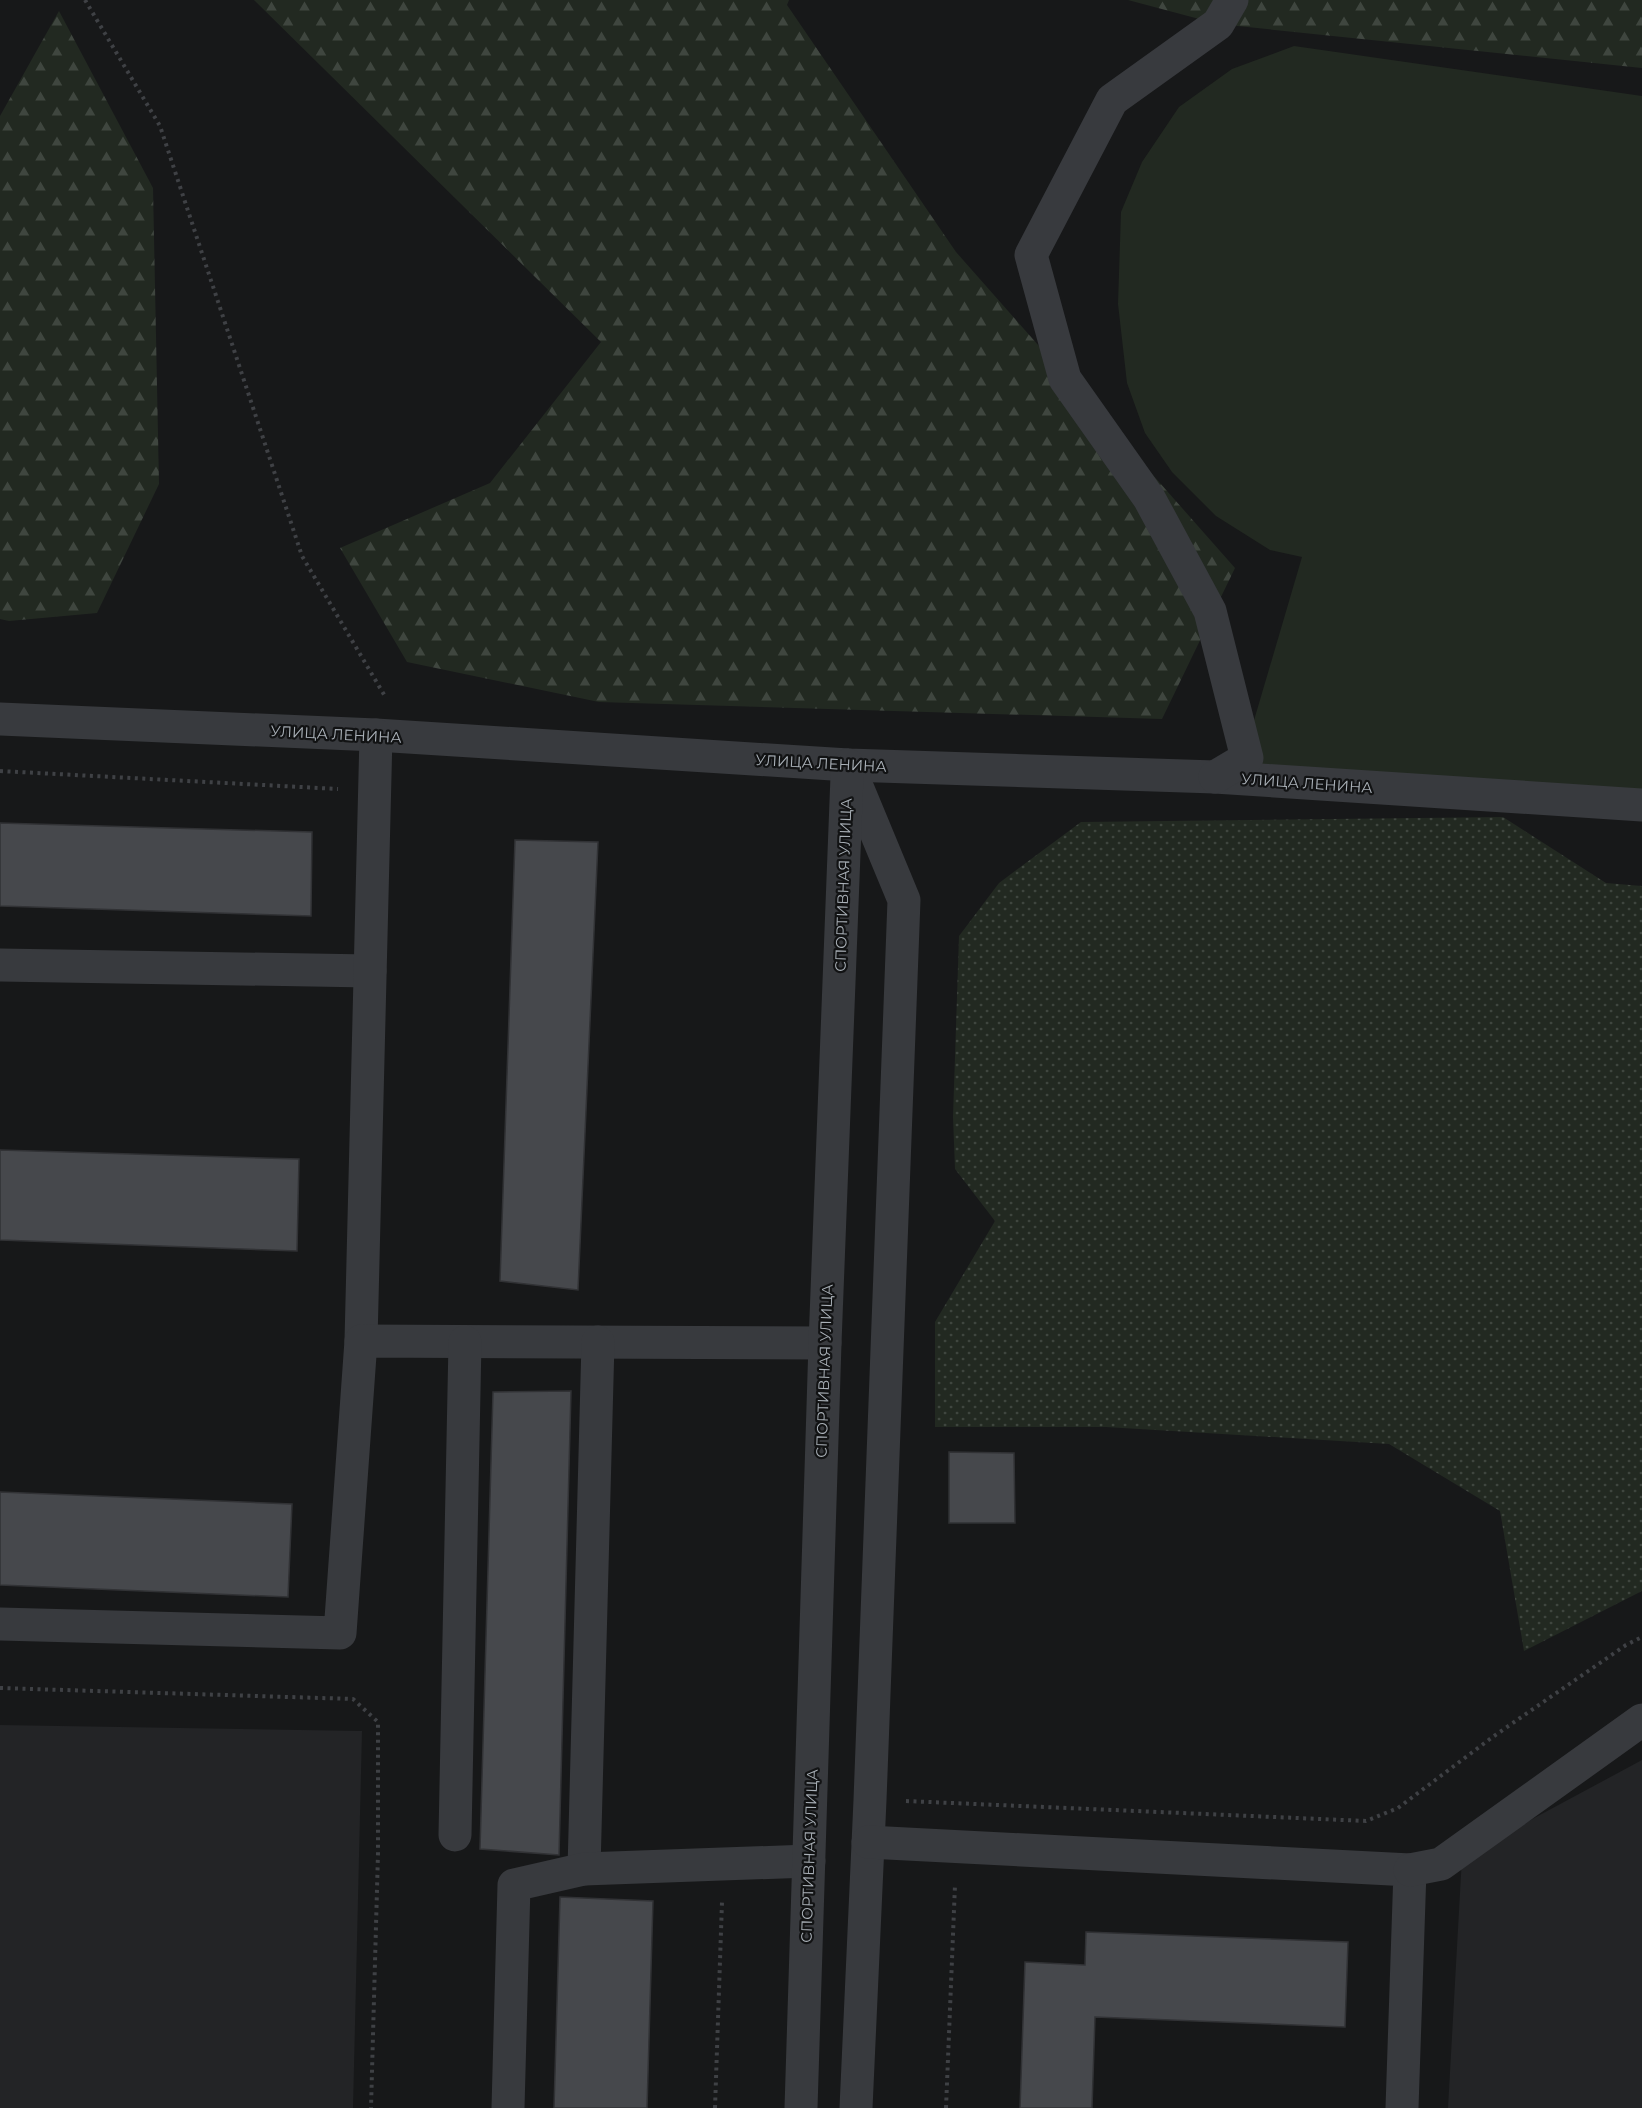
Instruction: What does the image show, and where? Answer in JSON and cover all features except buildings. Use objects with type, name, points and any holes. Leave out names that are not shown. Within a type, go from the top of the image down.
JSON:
[{"type":"street","points":[[1215,777],[1247,758],[1210,611],[1149,498],[1065,379],[1031,255],[1112,100],[1218,24],[1232,0]]},
{"type":"street","name":"УЛИЦА ЛЕНИНА","points":[[0,719],[376,735],[848,765],[1215,777],[1642,805]]},
{"type":"street","points":[[0,1624],[340,1633],[361,1341],[376,735]]},
{"type":"street","name":"СПОРТИВНАЯ УЛИЦА","points":[[801,2108],[825,1342],[848,765]]},
{"type":"street","name":"СПОРТИВНАЯ УЛИЦА","points":[[848,765],[904,900],[856,2108]]},
{"type":"street","points":[[0,966],[370,971]]},
{"type":"street","points":[[361,1341],[825,1342]]},
{"type":"street","points":[[456,1835],[465,1342]]},
{"type":"street","points":[[584,1869],[598,1342]]},
{"type":"street","points":[[868,1842],[1410,1870],[1441,1864],[1642,1720]]},
{"type":"street","points":[[508,2108],[514,1885],[584,1869],[809,1861]]},
{"type":"street","points":[[1402,2108],[1410,1870]]},
{"type":"path","points":[[85,0],[160,126],[302,556],[409,737]]},
{"type":"path","points":[[0,771],[374,791]]},
{"type":"path","points":[[870,1800],[1366,1821],[1398,1808],[1494,1736],[1626,1645],[1642,1637]]},
{"type":"path","points":[[0,1689],[353,1699],[378,1722],[378,1853],[371,2108]]},
{"type":"path","points":[[946,2108],[960,1803]]},
{"type":"path","points":[[715,2108],[724,1864]]},
{"type":"shaded area","points":[[0,1725],[362,1731],[353,2108],[0,2108]]},
{"type":"shaded area","points":[[1642,1760],[1642,2108],[1448,2108],[1462,1857]]},
{"type":"green space","points":[[254,0],[789,0],[787,5],[956,252],[1235,568],[1162,719],[599,702],[407,662],[340,548],[490,483],[601,342]]},
{"type":"green space","points":[[1128,0],[1642,0],[1642,68],[1218,24]]},
{"type":"green space","points":[[59,11],[153,188],[159,484],[97,613],[9,621],[0,619],[0,116]]},
{"type":"green space","points":[[1294,46],[1642,96],[1642,798],[1240,768],[1302,557],[1270,550],[1216,516],[1172,472],[1145,433],[1127,383],[1118,304],[1121,212],[1142,162],[1179,107],[1232,69]]},
{"type":"green space","points":[[1503,817],[1606,883],[1642,886],[1642,1591],[1524,1651],[1500,1511],[1389,1444],[1106,1427],[935,1427],[935,1322],[995,1221],[955,1169],[953,1117],[959,936],[999,883],[1081,822]]}]
